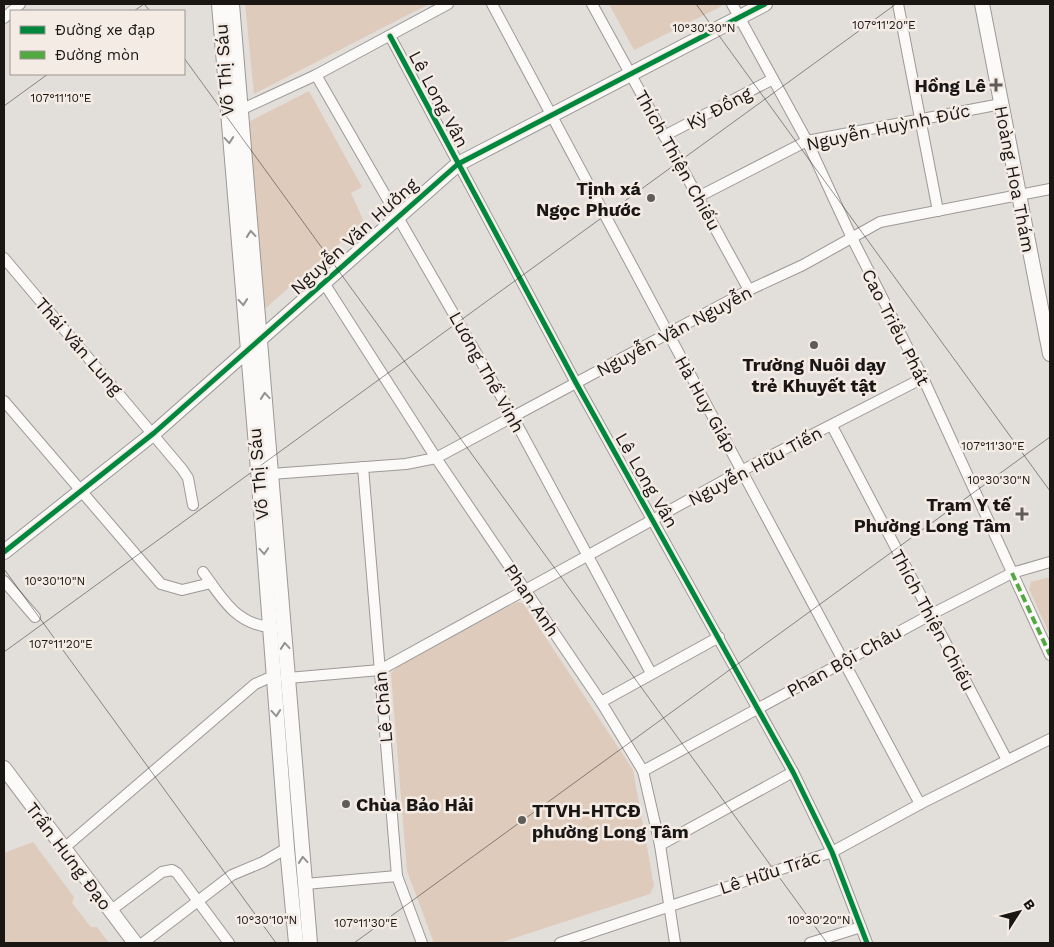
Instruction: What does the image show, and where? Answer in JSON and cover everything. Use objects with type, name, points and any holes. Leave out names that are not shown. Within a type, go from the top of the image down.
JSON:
[{"type":"main road","name":"Võ Thị Sáu","points":[[219,4],[234,112],[260,338],[310,943]]},
{"type":"main road","name":"Võ Thị Sáu","points":[[232,4],[234,112],[248,349],[286,848],[296,943]]},
{"type":"main road","name":"Nguyễn Văn Hưởng","points":[[4,552],[154,433],[398,215],[458,164],[765,4]]},
{"type":"main road","name":"Hoàng Hoa Thám","points":[[982,4],[1050,354]]},
{"type":"main road","name":"Trần Hưng Đạo","points":[[4,768],[135,943]]},
{"type":"street","points":[[234,112],[316,75],[448,4]]},
{"type":"street","name":"Hà Huy Giáp","points":[[492,4],[920,804]]},
{"type":"street","name":"Thích Thiện Chiếu","points":[[592,4],[749,290]]},
{"type":"street","name":"Cao Triều Phát","points":[[732,4],[807,141],[851,236],[923,378],[1050,656]]},
{"type":"street","points":[[898,4],[938,212]]},
{"type":"street","name":"Lê Long Vân","points":[[390,36],[576,383],[793,772],[832,852],[867,943]]},
{"type":"street","name":"Lương Thế Vinh","points":[[316,75],[513,417],[651,673]]},
{"type":"street","name":"Kỳ Đồng","points":[[664,136],[773,79]]},
{"type":"street","name":"Nguyễn Huỳnh Đức","points":[[698,197],[807,141],[1001,104]]},
{"type":"street","name":"Nguyễn Văn Nguyễn","points":[[271,474],[406,464],[436,458],[749,290],[803,265],[851,236],[880,222],[938,212],[1050,188]]},
{"type":"street","name":"Thái Văn Lung","points":[[4,258],[154,433],[188,478],[193,505]]},
{"type":"street","name":"Phan Anh","points":[[324,283],[436,458],[601,702],[643,771],[660,845],[675,943]]},
{"type":"street","name":"Nguyễn Hữu Tiến","points":[[288,678],[380,670],[743,470],[923,378]]},
{"type":"street","points":[[4,401],[80,492],[161,584],[182,590],[211,583]]},
{"type":"street","name":"Thích Thiện Chiếu","points":[[832,426],[1007,760]]},
{"type":"street","name":"Lê Chân","points":[[364,467],[397,876],[422,943]]},
{"type":"street","name":"Phan Bội Châu","points":[[643,771],[844,660],[930,615],[1012,573],[1050,562]]},
{"type":"street","points":[[203,572],[238,616],[253,625],[269,627]]},
{"type":"street","points":[[4,581],[35,617]]},
{"type":"street","points":[[601,702],[719,637]]},
{"type":"street","points":[[63,849],[255,684],[273,676]]},
{"type":"street","name":"Lê Hữu Trác","points":[[560,943],[832,852],[920,804],[1050,739]]},
{"type":"street","points":[[660,845],[793,772]]},
{"type":"street","points":[[144,943],[232,875],[263,862],[286,848]]},
{"type":"street","points":[[110,911],[167,869],[177,872],[229,943]]},
{"type":"street","points":[[305,884],[397,876]]},
{"type":"street","points":[[810,943],[861,926]]},
{"type":"shaded area","points":[[245,4],[429,4],[254,94]]},
{"type":"shaded area","points":[[609,4],[721,4],[722,6],[634,50]]},
{"type":"shaded area","points":[[309,91],[362,187],[351,193],[364,222],[260,313],[250,121]]},
{"type":"shaded area","points":[[1050,577],[1050,635],[1029,589],[1031,582]]},
{"type":"shaded area","name":"TTVH-HTCĐ phường Long Tâm","points":[[517,602],[523,603],[633,770],[654,886],[650,894],[499,943],[434,943],[407,871],[391,674],[396,667]]},
{"type":"shaded area","points":[[33,842],[74,897],[72,903],[91,927],[97,927],[109,943],[4,943],[4,853]]},
{"type":"marked path","points":[[1012,573],[1050,655]]},
{"type":"cycle path","points":[[4,552],[154,433],[458,164],[765,4]]},
{"type":"cycle path","points":[[390,36],[576,383],[793,772],[832,852],[867,943]]},
{"type":"place","name":"Hồng Lê","points":[[996,85]]},
{"type":"place","name":"Tịnh xá Ngọc Phước","points":[[651,198]]},
{"type":"place","name":"Trường Nuôi dạy trẻ Khuyết tật","points":[[814,345]]},
{"type":"place","name":"Trạm Y tế Phường Long Tâm","points":[[1022,514]]},
{"type":"place","name":"Chùa Bảo Hải","points":[[346,804]]},
{"type":"place","name":"TTVH-HTCĐ phường Long Tâm","points":[[522,820]]}]
